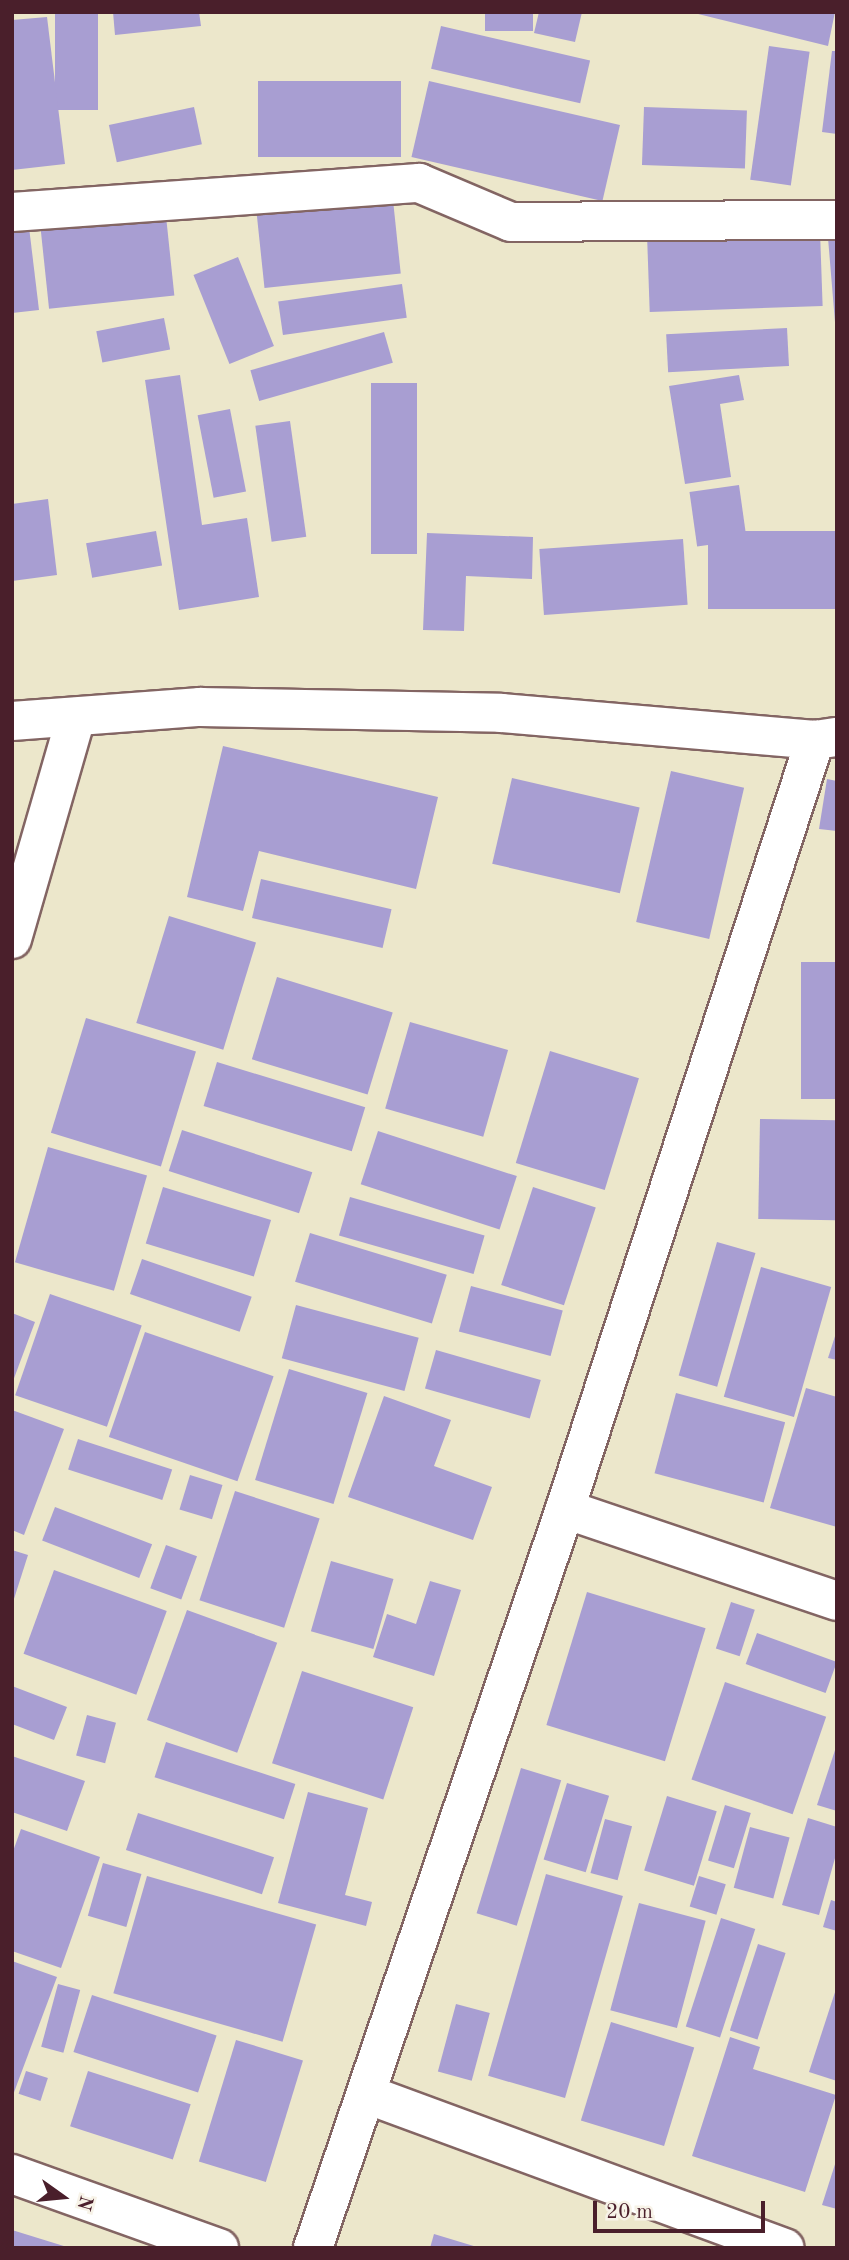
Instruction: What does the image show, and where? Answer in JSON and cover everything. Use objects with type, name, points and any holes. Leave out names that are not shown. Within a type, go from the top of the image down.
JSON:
[{"type":"street","points":[[12,212],[419,183],[511,222],[837,220]]},
{"type":"street","points":[[12,721],[200,708],[501,713],[826,738],[313,2248]]},
{"type":"street","points":[[12,939],[76,717]]},
{"type":"street","points":[[565,1509],[837,1601]]},
{"type":"street","points":[[366,2094],[785,2248]]},
{"type":"street","points":[[12,2174],[219,2248]]},
{"type":"building","points":[[55,12],[98,12],[98,110],[55,110]]},
{"type":"building","points":[[113,12],[199,12],[201,26],[115,35]]},
{"type":"building","points":[[485,12],[533,12],[533,31],[485,31]]},
{"type":"building","points":[[539,12],[582,12],[575,42],[534,33]]},
{"type":"building","points":[[690,12],[835,12],[828,46]]},
{"type":"building","points":[[47,17],[65,164],[12,170],[12,20]]},
{"type":"building","points":[[441,26],[590,60],[580,103],[431,69]]},
{"type":"building","points":[[769,46],[810,52],[791,185],[750,180]]},
{"type":"building","points":[[832,51],[837,51],[837,134],[822,132]]},
{"type":"building","points":[[258,81],[401,81],[401,157],[258,157]]},
{"type":"building","points":[[429,81],[620,125],[602,201],[411,157]]},
{"type":"building","points":[[194,107],[202,144],[117,162],[109,125]]},
{"type":"building","points":[[644,107],[747,111],[745,169],[642,165]]},
{"type":"building","points":[[393,200],[401,274],[264,288],[257,214]]},
{"type":"building","points":[[166,216],[174,296],[49,309],[41,229]]},
{"type":"building","points":[[29,227],[39,310],[12,313],[12,229]]},
{"type":"building","points":[[820,231],[823,306],[650,312],[647,237]]},
{"type":"building","points":[[837,237],[837,322],[835,322],[828,238]]},
{"type":"building","points":[[238,257],[274,346],[229,364],[193,275]]},
{"type":"building","points":[[402,284],[407,318],[283,335],[278,301]]},
{"type":"building","points":[[164,318],[170,349],[102,363],[96,331]]},
{"type":"building","points":[[787,328],[789,366],[668,372],[666,334]]},
{"type":"building","points":[[384,332],[393,363],[259,401],[250,370]]},
{"type":"building","points":[[180,375],[202,525],[247,518],[259,597],[179,610],[145,380]]},
{"type":"building","points":[[739,375],[744,400],[720,404],[731,477],[685,484],[669,386]]},
{"type":"building","points":[[371,383],[417,383],[417,554],[371,554]]},
{"type":"building","points":[[230,409],[246,491],[214,498],[198,415]]},
{"type":"building","points":[[290,421],[306,537],[272,542],[255,426]]},
{"type":"building","points":[[739,485],[747,539],[697,546],[689,492]]},
{"type":"building","points":[[48,499],[57,575],[12,581],[12,504]]},
{"type":"building","points":[[156,531],[162,565],[92,578],[86,543]]},
{"type":"building","points":[[708,531],[837,531],[837,609],[708,609]]},
{"type":"building","points":[[427,533],[533,537],[532,579],[466,576],[464,631],[423,630]]},
{"type":"building","points":[[683,539],[688,605],[544,615],[539,549]]},
{"type":"building","points":[[223,746],[438,797],[416,889],[259,851],[243,911],[187,897]]},
{"type":"building","points":[[671,771],[744,788],[709,939],[636,922]]},
{"type":"building","points":[[512,778],[640,807],[620,893],[492,864]]},
{"type":"building","points":[[827,779],[837,781],[837,831],[819,829]]},
{"type":"building","points":[[261,879],[392,909],[383,948],[252,918]]},
{"type":"building","points":[[169,916],[256,943],[223,1050],[136,1023]]},
{"type":"building","points":[[801,962],[837,962],[837,1099],[801,1099]]},
{"type":"building","points":[[277,977],[393,1012],[368,1095],[252,1059]]},
{"type":"building","points":[[86,1018],[196,1052],[161,1166],[51,1133]]},
{"type":"building","points":[[410,1022],[508,1050],[483,1137],[385,1109]]},
{"type":"building","points":[[550,1051],[639,1078],[605,1190],[516,1163]]},
{"type":"building","points":[[217,1062],[365,1107],[352,1151],[204,1106]]},
{"type":"building","points":[[760,1119],[837,1120],[835,1220],[758,1219]]},
{"type":"building","points":[[182,1130],[312,1172],[299,1213],[169,1171]]},
{"type":"building","points":[[378,1131],[517,1176],[500,1229],[361,1184]]},
{"type":"building","points":[[48,1147],[147,1175],[114,1291],[15,1262]]},
{"type":"building","points":[[163,1187],[271,1220],[254,1276],[146,1243]]},
{"type":"building","points":[[533,1187],[596,1207],[564,1305],[501,1285]]},
{"type":"building","points":[[350,1197],[485,1236],[474,1274],[339,1235]]},
{"type":"building","points":[[310,1233],[447,1275],[432,1324],[295,1282]]},
{"type":"building","points":[[717,1242],[755,1253],[717,1387],[679,1376]]},
{"type":"building","points":[[142,1259],[252,1297],[240,1332],[130,1294]]},
{"type":"building","points":[[761,1267],[831,1287],[794,1417],[724,1397]]},
{"type":"building","points":[[471,1286],[563,1311],[551,1356],[459,1331]]},
{"type":"building","points":[[50,1294],[142,1326],[107,1427],[15,1395]]},
{"type":"building","points":[[296,1305],[419,1338],[404,1391],[282,1358]]},
{"type":"building","points":[[12,1313],[35,1322],[13,1381],[12,1380]]},
{"type":"building","points":[[837,1330],[837,1360],[828,1358]]},
{"type":"building","points":[[145,1332],[274,1376],[237,1481],[109,1437]]},
{"type":"building","points":[[436,1350],[541,1380],[530,1418],[425,1388]]},
{"type":"building","points":[[289,1369],[367,1393],[334,1504],[255,1480]]},
{"type":"building","points":[[806,1388],[837,1397],[837,1527],[770,1508]]},
{"type":"building","points":[[676,1393],[785,1422],[764,1502],[655,1473]]},
{"type":"building","points":[[384,1396],[451,1420],[434,1466],[492,1487],[473,1540],[348,1497]]},
{"type":"building","points":[[12,1410],[64,1429],[24,1535],[12,1530]]},
{"type":"building","points":[[78,1439],[172,1470],[162,1500],[68,1469]]},
{"type":"building","points":[[190,1475],[223,1485],[212,1519],[179,1509]]},
{"type":"building","points":[[235,1491],[320,1519],[284,1628],[199,1600]]},
{"type":"building","points":[[55,1507],[152,1544],[139,1578],[42,1541]]},
{"type":"building","points":[[166,1545],[197,1556],[181,1600],[150,1588]]},
{"type":"building","points":[[12,1550],[28,1555],[13,1602],[12,1602]]},
{"type":"building","points":[[331,1561],[393,1579],[373,1649],[311,1631]]},
{"type":"building","points":[[54,1570],[167,1611],[136,1695],[24,1654]]},
{"type":"building","points":[[430,1581],[461,1590],[434,1676],[373,1657],[387,1614],[416,1624]]},
{"type":"building","points":[[587,1592],[706,1628],[665,1761],[546,1725]]},
{"type":"building","points":[[731,1602],[755,1610],[740,1656],[716,1649]]},
{"type":"building","points":[[187,1610],[277,1643],[237,1753],[147,1720]]},
{"type":"building","points":[[757,1633],[837,1662],[826,1693],[746,1664]]},
{"type":"building","points":[[302,1671],[413,1707],[383,1799],[272,1763]]},
{"type":"building","points":[[725,1682],[826,1717],[793,1814],[691,1779]]},
{"type":"building","points":[[12,1686],[67,1707],[54,1740],[12,1724]]},
{"type":"building","points":[[87,1715],[116,1723],[105,1763],[76,1756]]},
{"type":"building","points":[[166,1742],[295,1784],[284,1819],[155,1777]]},
{"type":"building","points":[[837,1744],[837,1811],[817,1805]]},
{"type":"building","points":[[12,1756],[85,1781],[67,1831],[12,1812]]},
{"type":"building","points":[[521,1768],[561,1780],[517,1926],[477,1913]]},
{"type":"building","points":[[567,1783],[609,1796],[586,1872],[544,1860]]},
{"type":"building","points":[[308,1792],[368,1808],[345,1895],[372,1902],[366,1926],[278,1903]]},
{"type":"building","points":[[667,1796],[717,1811],[694,1886],[644,1871]]},
{"type":"building","points":[[725,1805],[751,1813],[734,1868],[708,1860]]},
{"type":"building","points":[[138,1813],[274,1857],[262,1894],[126,1850]]},
{"type":"building","points":[[808,1818],[837,1827],[837,1851],[819,1915],[782,1905]]},
{"type":"building","points":[[605,1819],[632,1826],[618,1880],[591,1873]]},
{"type":"building","points":[[750,1827],[790,1838],[773,1898],[734,1888]]},
{"type":"building","points":[[21,1829],[100,1857],[61,1968],[12,1951],[12,1854]]},
{"type":"building","points":[[103,1863],[141,1874],[126,1927],[88,1916]]},
{"type":"building","points":[[546,1874],[623,1896],[565,2098],[488,2076]]},
{"type":"building","points":[[147,1876],[316,1925],[283,2042],[113,1993]]},
{"type":"building","points":[[699,1876],[726,1884],[716,1915],[690,1907]]},
{"type":"building","points":[[831,1900],[837,1902],[837,1931],[823,1927]]},
{"type":"building","points":[[639,1903],[706,1921],[677,2028],[610,2010]]},
{"type":"building","points":[[721,1918],[755,1929],[720,2038],[686,2026]]},
{"type":"building","points":[[758,1944],[786,1953],[757,2040],[730,2031]]},
{"type":"building","points":[[12,1961],[57,1977],[13,2095],[12,2095]]},
{"type":"building","points":[[58,1984],[80,1990],[63,2053],[41,2047]]},
{"type":"building","points":[[837,1986],[837,2081],[809,2072]]},
{"type":"building","points":[[92,1995],[217,2035],[198,2093],[73,2052]]},
{"type":"building","points":[[456,2004],[490,2013],[472,2081],[438,2072]]},
{"type":"building","points":[[611,2022],[694,2047],[664,2146],[581,2120]]},
{"type":"building","points":[[730,2037],[760,2047],[753,2069],[836,2095],[805,2192],[692,2156]]},
{"type":"building","points":[[236,2040],[303,2060],[266,2182],[199,2161]]},
{"type":"building","points":[[26,2071],[48,2078],[40,2101],[19,2094]]},
{"type":"building","points":[[88,2071],[191,2104],[173,2160],[70,2126]]},
{"type":"building","points":[[837,2158],[837,2209],[822,2205]]},
{"type":"building","points":[[12,2230],[67,2247],[67,2248],[12,2248]]},
{"type":"building","points":[[434,2234],[477,2247],[477,2248],[430,2248]]}]
